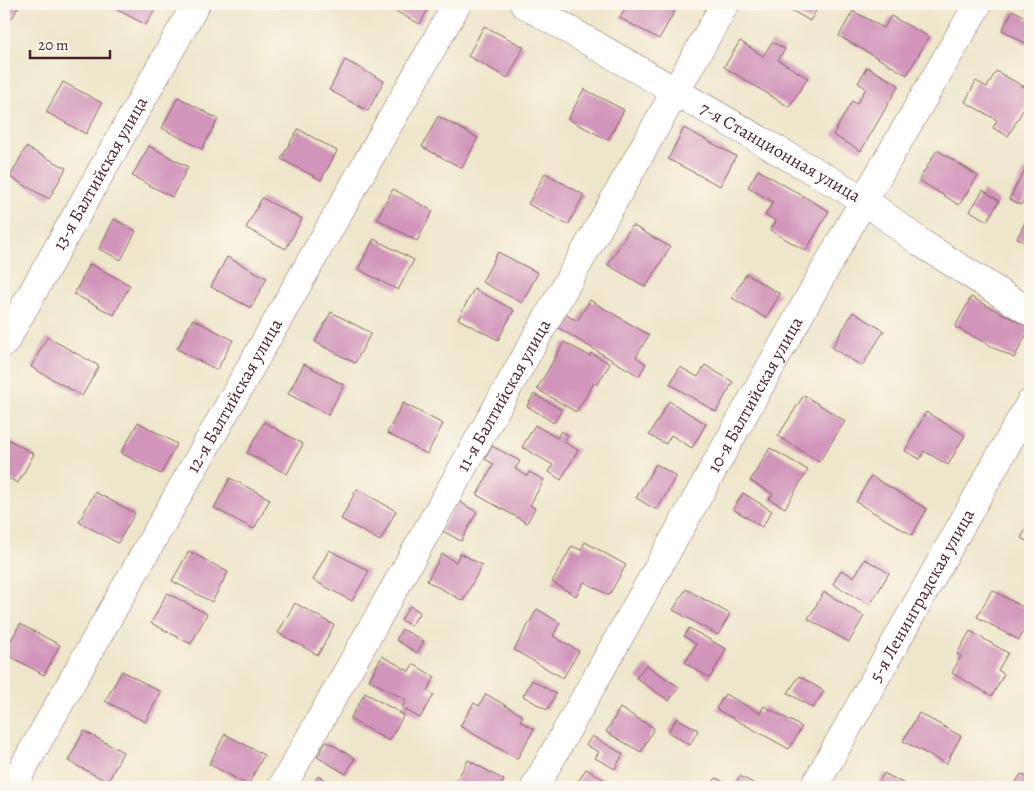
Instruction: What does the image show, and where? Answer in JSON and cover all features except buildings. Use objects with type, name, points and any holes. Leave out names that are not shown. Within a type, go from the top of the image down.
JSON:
[{"type":"street","name":"13-я Балтийская улица","points":[[4,343],[196,4]]},
{"type":"street","name":"12-я Балтийская улица","points":[[12,787],[457,4]]},
{"type":"street","name":"7-я Станционная улица","points":[[524,4],[864,200],[921,243],[1030,312]]},
{"type":"street","name":"11-я Балтийская улица","points":[[282,787],[725,4]]},
{"type":"street","name":"10-я Балтийская улица","points":[[535,787],[864,200],[978,4]]},
{"type":"street","name":"5-я Ленинградская улица","points":[[814,787],[1030,403]]}]
